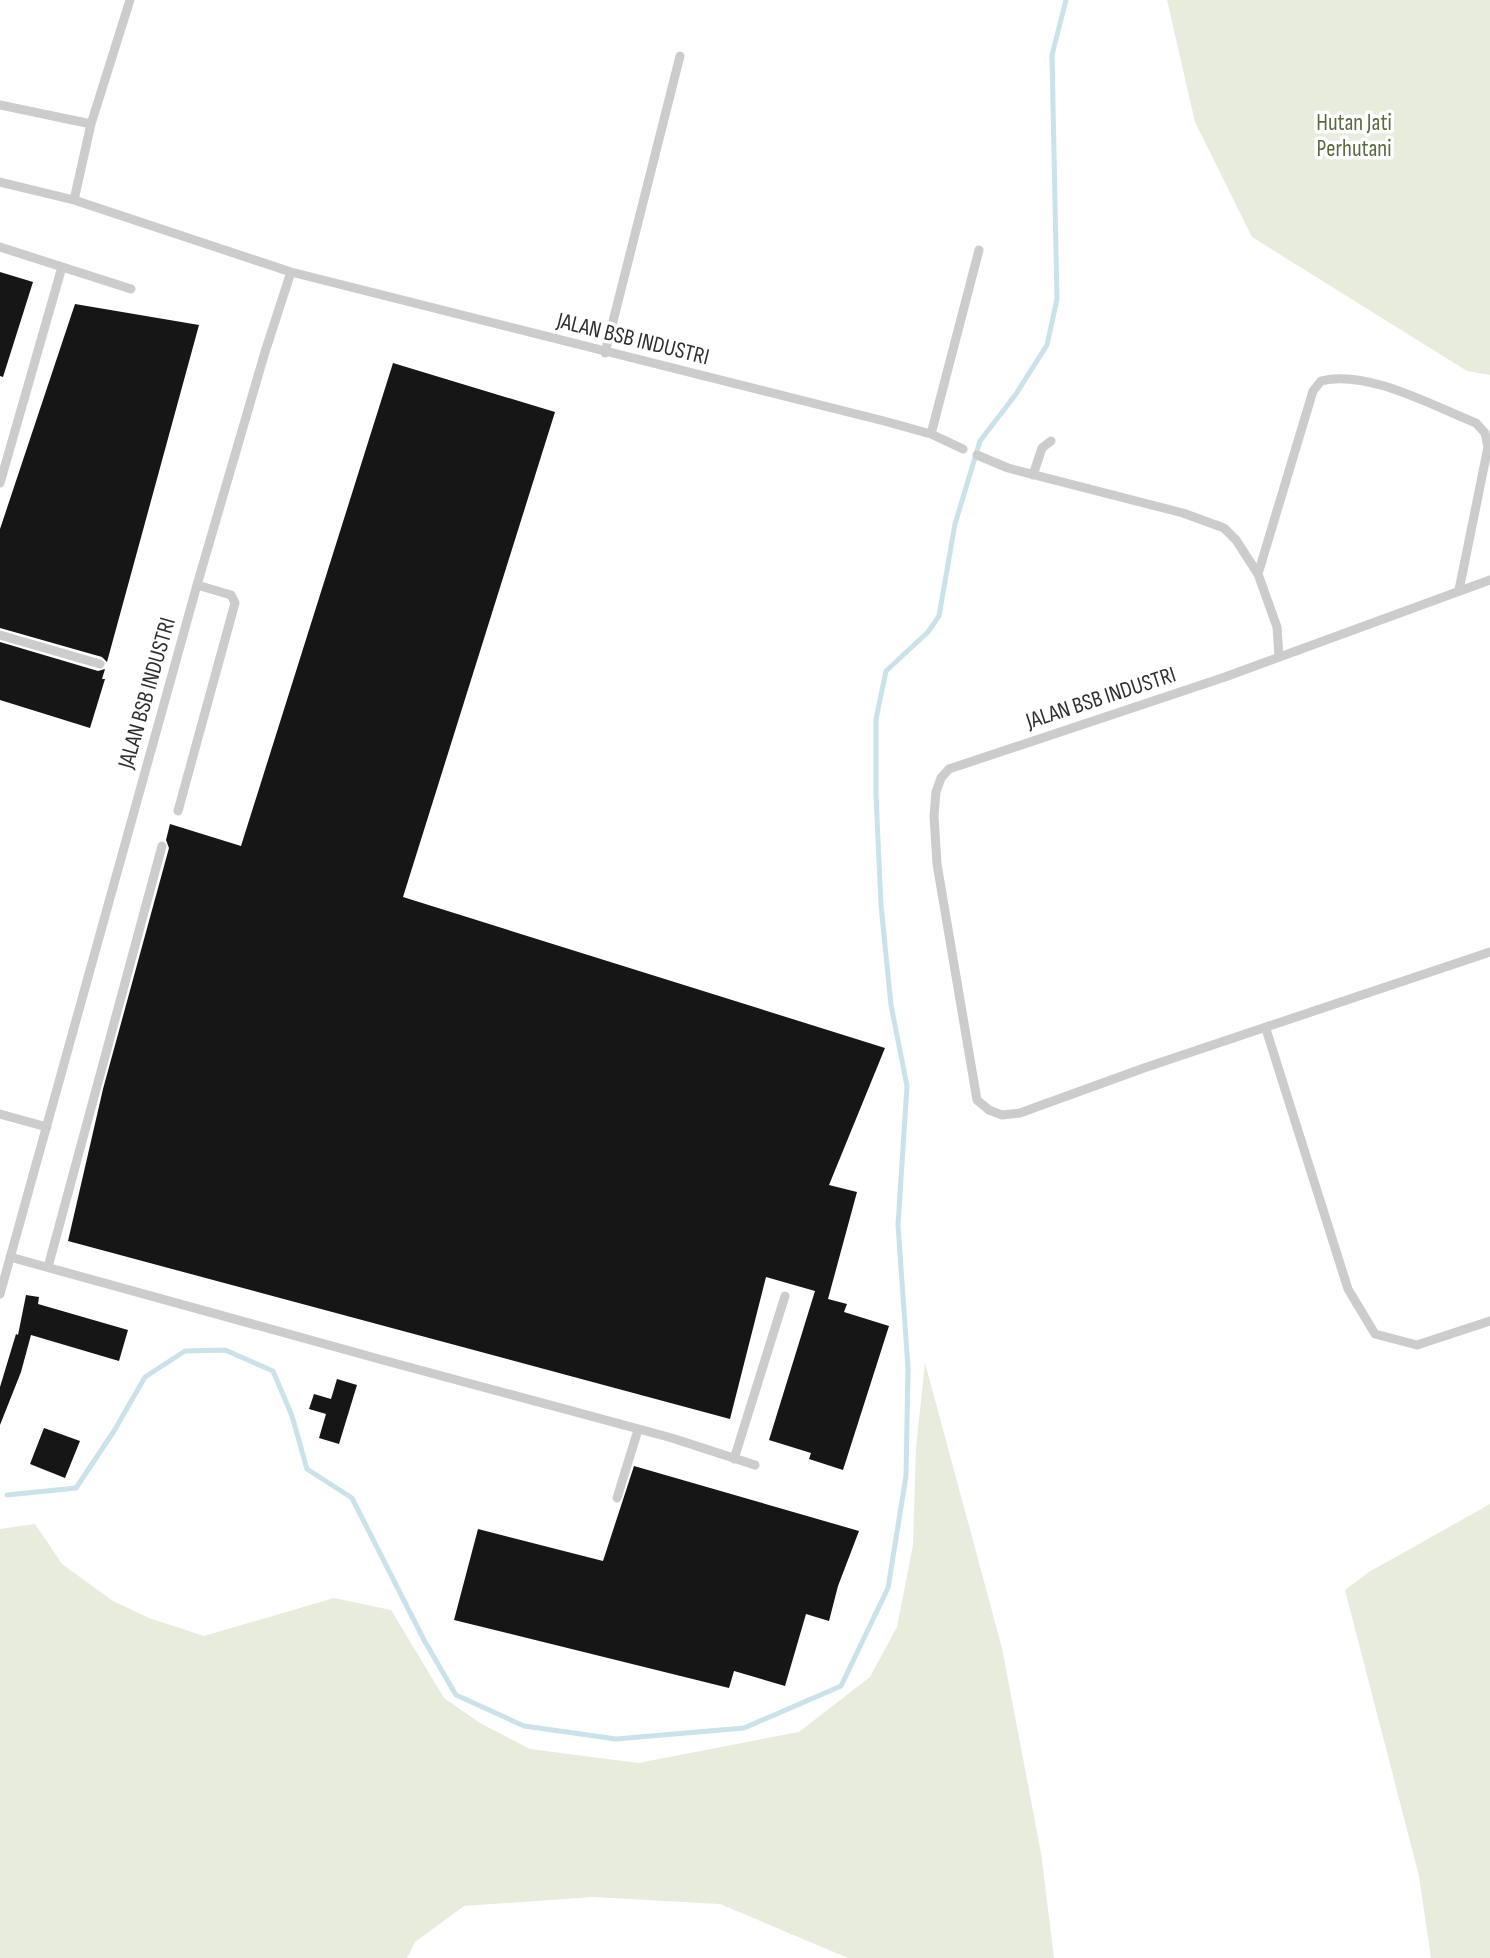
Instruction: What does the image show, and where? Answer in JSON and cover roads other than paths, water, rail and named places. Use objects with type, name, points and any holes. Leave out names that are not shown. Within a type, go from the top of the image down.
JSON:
[{"type":"lane","points":[[74,200],[92,124],[130,0]]},
{"type":"lane","points":[[605,353],[680,56]]},
{"type":"lane","points":[[0,105],[92,124]]},
{"type":"lane","name":"JALAN BSB INDUSTRI","points":[[0,182],[74,200],[291,272],[931,434],[963,449]]},
{"type":"lane","points":[[0,247],[131,289]]},
{"type":"lane","points":[[931,434],[979,250]]},
{"type":"lane","points":[[0,483],[62,267]]},
{"type":"lane","name":"JALAN BSB INDUSTRI","points":[[0,1294],[197,585],[291,272]]},
{"type":"lane","points":[[1258,574],[1314,391],[1321,381],[1336,377],[1380,385],[1476,423],[1485,433],[1488,447],[1459,590]]},
{"type":"lane","points":[[1033,475],[1042,448],[1051,441]]},
{"type":"lane","points":[[976,455],[1008,468],[1183,513],[1224,528],[1236,540],[1258,574],[1277,627],[1279,657]]},
{"type":"lane","name":"JALAN BSB INDUSTRI","points":[[1266,1029],[1143,1068],[1020,1113],[1002,1115],[989,1110],[978,1100],[937,864],[934,816],[936,792],[941,778],[949,769],[1264,664],[1490,580]]},
{"type":"lane","points":[[178,811],[235,603],[231,595],[197,585]]},
{"type":"lane","points":[[0,635],[100,664]]},
{"type":"lane","points":[[48,1267],[162,846]]},
{"type":"lane","points":[[1490,953],[1266,1029],[1348,1289],[1375,1334],[1417,1345],[1490,1321]]},
{"type":"lane","points":[[0,1114],[47,1126]]},
{"type":"lane","points":[[10,1257],[672,1438],[755,1465]]},
{"type":"lane","points":[[734,1459],[785,1296]]},
{"type":"lane","points":[[617,1498],[638,1430]]},
{"type":"waterway","points":[[7,1495],[76,1488],[114,1431],[145,1377],[185,1351],[225,1350],[273,1371],[292,1416],[307,1469],[352,1498],[424,1640],[456,1695],[524,1726],[616,1739],[744,1728],[841,1686],[888,1588],[906,1476],[908,1368],[898,1225],[907,1086],[891,1005],[881,905],[876,719],[886,671],[928,632],[939,616],[955,524],[980,441],[1016,394],[1047,345],[1057,299],[1052,55],[1066,0]]},
{"type":"park label","name":"Hutan Jati Perhutani","points":[[1354,136]]}]
